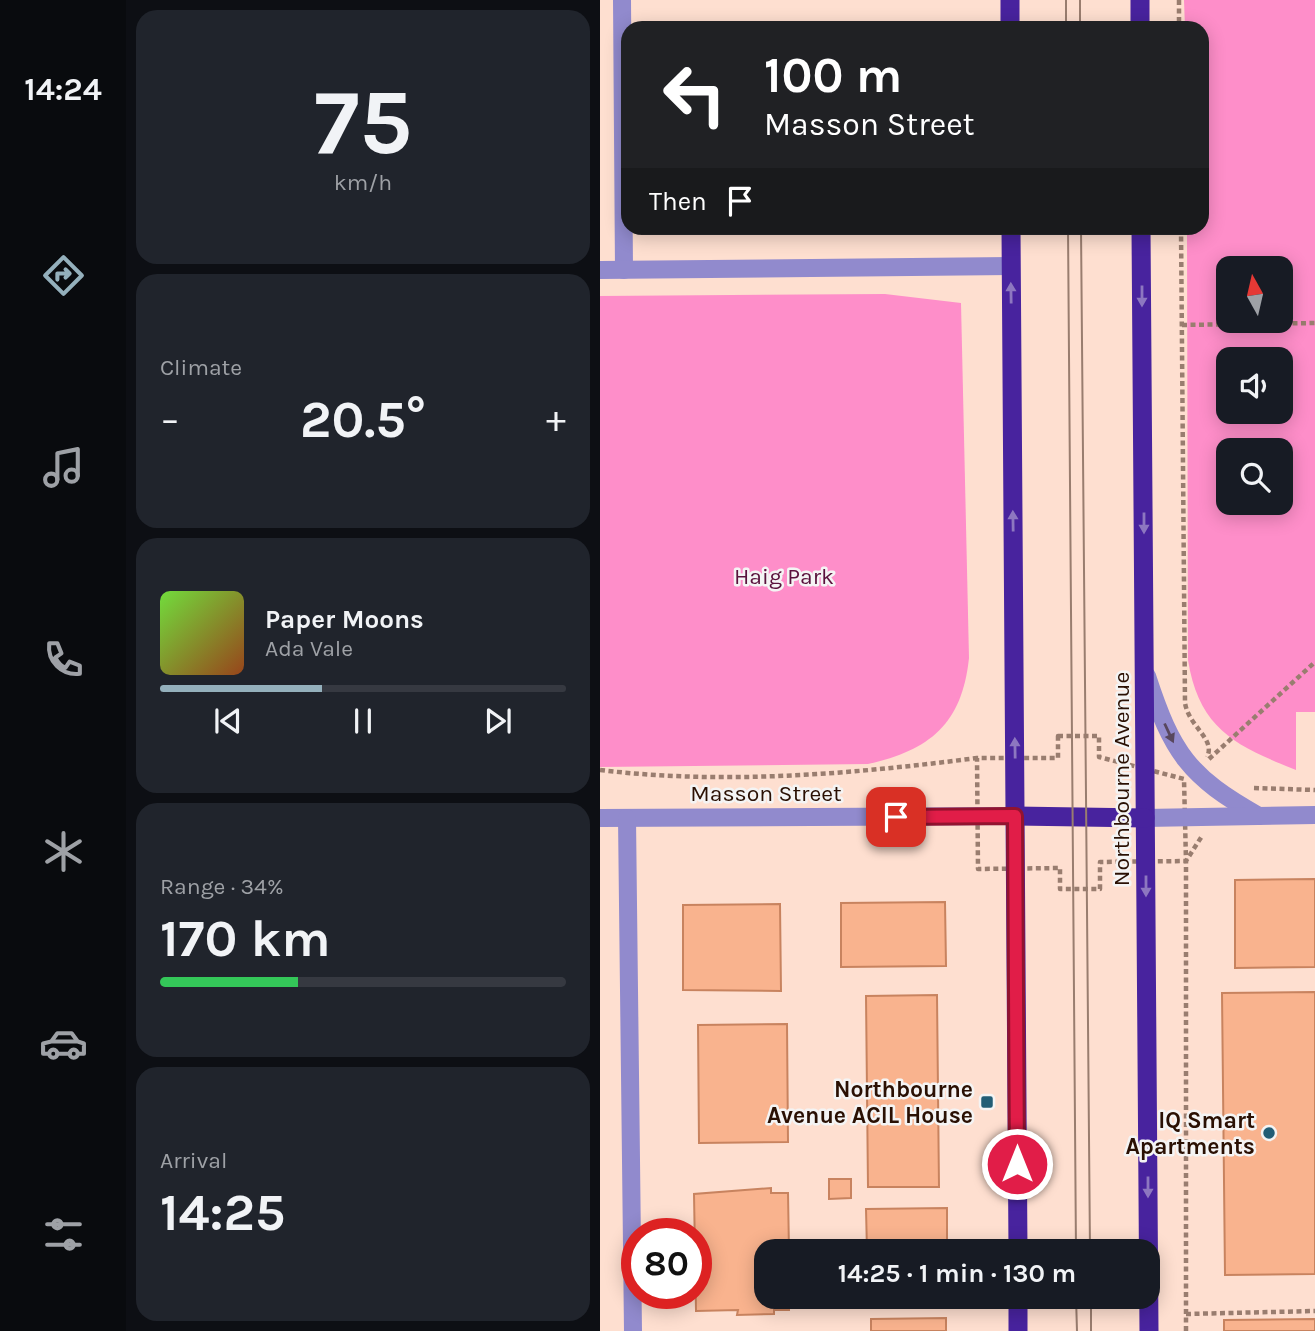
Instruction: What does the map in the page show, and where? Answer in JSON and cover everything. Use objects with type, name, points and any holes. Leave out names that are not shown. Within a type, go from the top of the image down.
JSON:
[{"type":"highway","points":[[1010,0],[1010,21]]},
{"type":"highway","points":[[1140,0],[1140,21]]},
{"type":"highway","points":[[1011,235],[1018,1239]]},
{"type":"highway","name":"Northbourne Avenue","points":[[1141,235],[1149,1331]]},
{"type":"highway","points":[[1015,816],[1145,818]]},
{"type":"highway","points":[[1018,1309],[1018,1331]]},
{"type":"street","points":[[622,0],[622,21]]},
{"type":"street","points":[[624,235],[624,270]]},
{"type":"street","points":[[600,270],[1011,266]]},
{"type":"street","points":[[1145,670],[1172,740],[1189,766],[1217,792],[1259,816]]},
{"type":"street","points":[[1145,818],[1315,815]]},
{"type":"street","name":"Masson Street","points":[[600,818],[1015,816]]},
{"type":"street","points":[[627,818],[633,1331]]},
{"type":"path","points":[[1179,0],[1179,21]]},
{"type":"path","points":[[1181,235],[1185,703],[1190,720],[1209,746],[1203,763],[1226,746],[1315,662]]},
{"type":"path","points":[[1182,326],[1315,323]]},
{"type":"path","points":[[600,770],[653,776],[839,774],[977,758]]},
{"type":"path","points":[[1260,789],[1315,790]]},
{"type":"path","points":[[1186,862],[1186,1331]]},
{"type":"path","points":[[1186,1314],[1315,1311]]},
{"type":"green space","points":[[1184,0],[1315,0],[1315,712],[1296,712],[1296,770],[1255,752],[1224,732],[1211,719],[1193,684],[1188,660],[1187,235],[1209,235],[1209,21],[1185,21]]},
{"type":"green space","name":"Haig Park","points":[[885,294],[961,303],[969,658],[959,700],[950,717],[925,742],[909,751],[868,764],[600,767],[600,296]]},
{"type":"building","points":[[1315,879],[1315,967],[1235,968],[1235,880]]},
{"type":"building","points":[[945,902],[946,966],[841,967],[841,903]]},
{"type":"building","points":[[780,904],[781,991],[683,990],[683,905]]},
{"type":"building","name":"IQ Smart Apartments","points":[[1315,992],[1315,1274],[1225,1275],[1222,993]]},
{"type":"building","points":[[937,995],[939,1187],[868,1187],[866,996]]},
{"type":"building","points":[[787,1024],[788,1142],[699,1143],[698,1025]]},
{"type":"building","points":[[829,1179],[851,1179],[851,1198],[829,1199]]},
{"type":"building","points":[[771,1188],[771,1193],[788,1193],[789,1239],[754,1239],[754,1309],[789,1310],[774,1310],[774,1314],[737,1315],[738,1310],[696,1311],[712,1309],[712,1218],[694,1218],[694,1194]]},
{"type":"building","points":[[947,1208],[947,1239],[867,1239],[866,1209]]},
{"type":"building","points":[[946,1318],[946,1331],[871,1331],[871,1319]]},
{"type":"building","points":[[1315,1319],[1315,1331],[1224,1331],[1224,1320]]},
{"type":"tram line","points":[[1066,0],[1066,21]]},
{"type":"tram line","points":[[1080,0],[1080,21]]},
{"type":"tram line","points":[[1068,235],[1076,1239]]},
{"type":"tram line","points":[[1081,235],[1090,1239]]},
{"type":"tram line","points":[[1076,1309],[1077,1331]]},
{"type":"tram line","points":[[1091,1309],[1091,1331]]},
{"type":"place","name":"Northbourne Avenue ACIL House","points":[[987,1102]]},
{"type":"place","name":"IQ Smart Apartments","points":[[1269,1133]]},
{"type":"route","points":[[896,817],[1015,816],[1017,1164]]}]
